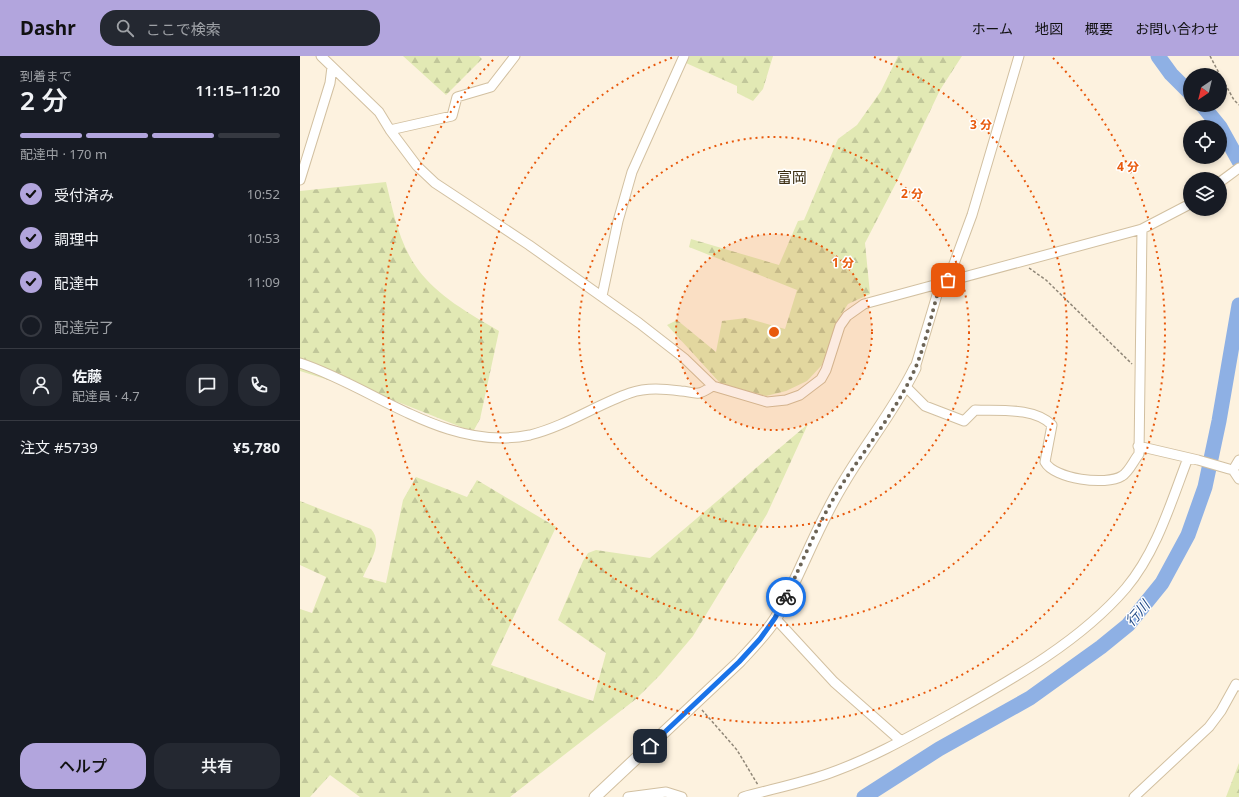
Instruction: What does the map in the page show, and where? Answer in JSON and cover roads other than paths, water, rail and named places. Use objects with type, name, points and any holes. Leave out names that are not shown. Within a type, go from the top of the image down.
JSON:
[{"type":"street","points":[[321,56],[379,112],[390,130],[417,166],[435,183],[639,322],[713,386],[766,402],[786,400],[800,395],[821,379],[826,370],[840,326],[852,311],[864,304],[1142,229],[1183,208]]},
{"type":"street","points":[[390,130],[452,116],[457,97],[491,87],[515,56]]},
{"type":"street","points":[[602,296],[618,221],[632,172],[684,56]]},
{"type":"street","points":[[595,797],[744,656],[775,618],[818,528],[840,488],[906,387],[915,368],[944,283],[972,215],[1019,56]]},
{"type":"street","points":[[300,180],[330,83],[332,67]]},
{"type":"street","points":[[1227,177],[1239,168]]},
{"type":"street","points":[[906,387],[925,406],[964,421],[975,410],[1022,412],[1042,417],[1052,425],[1045,462],[1047,467],[1056,473],[1068,477],[1102,480],[1114,479],[1123,476],[1139,454],[1142,229]]},
{"type":"street","points":[[300,363],[311,366],[429,422],[460,432],[490,438],[508,438],[551,428],[594,411],[618,398],[645,390],[667,389],[699,393],[713,386]]},
{"type":"street","points":[[1138,446],[1198,460],[1231,470],[1239,479]]},
{"type":"street","points":[[743,797],[830,773],[883,752],[974,700],[1055,650],[1092,622],[1126,588],[1148,555],[1161,529],[1188,458]]},
{"type":"street","points":[[1231,470],[1239,460]]},
{"type":"street","points":[[775,618],[834,682],[901,741]]},
{"type":"street","points":[[1134,797],[1209,727],[1221,711],[1236,684],[1239,686]]},
{"type":"street","points":[[628,797],[666,792],[682,797]]},
{"type":"waterway","name":"行川","points":[[1158,56],[1171,74],[1183,86]]},
{"type":"waterway","name":"行川","points":[[1208,112],[1220,127],[1239,161]]},
{"type":"waterway","name":"行川","points":[[864,797],[939,749],[1030,698],[1101,647],[1128,625],[1162,583],[1188,535],[1205,487],[1219,421],[1239,305]]},
{"type":"district","name":"富岡","points":[[792,177]]}]
